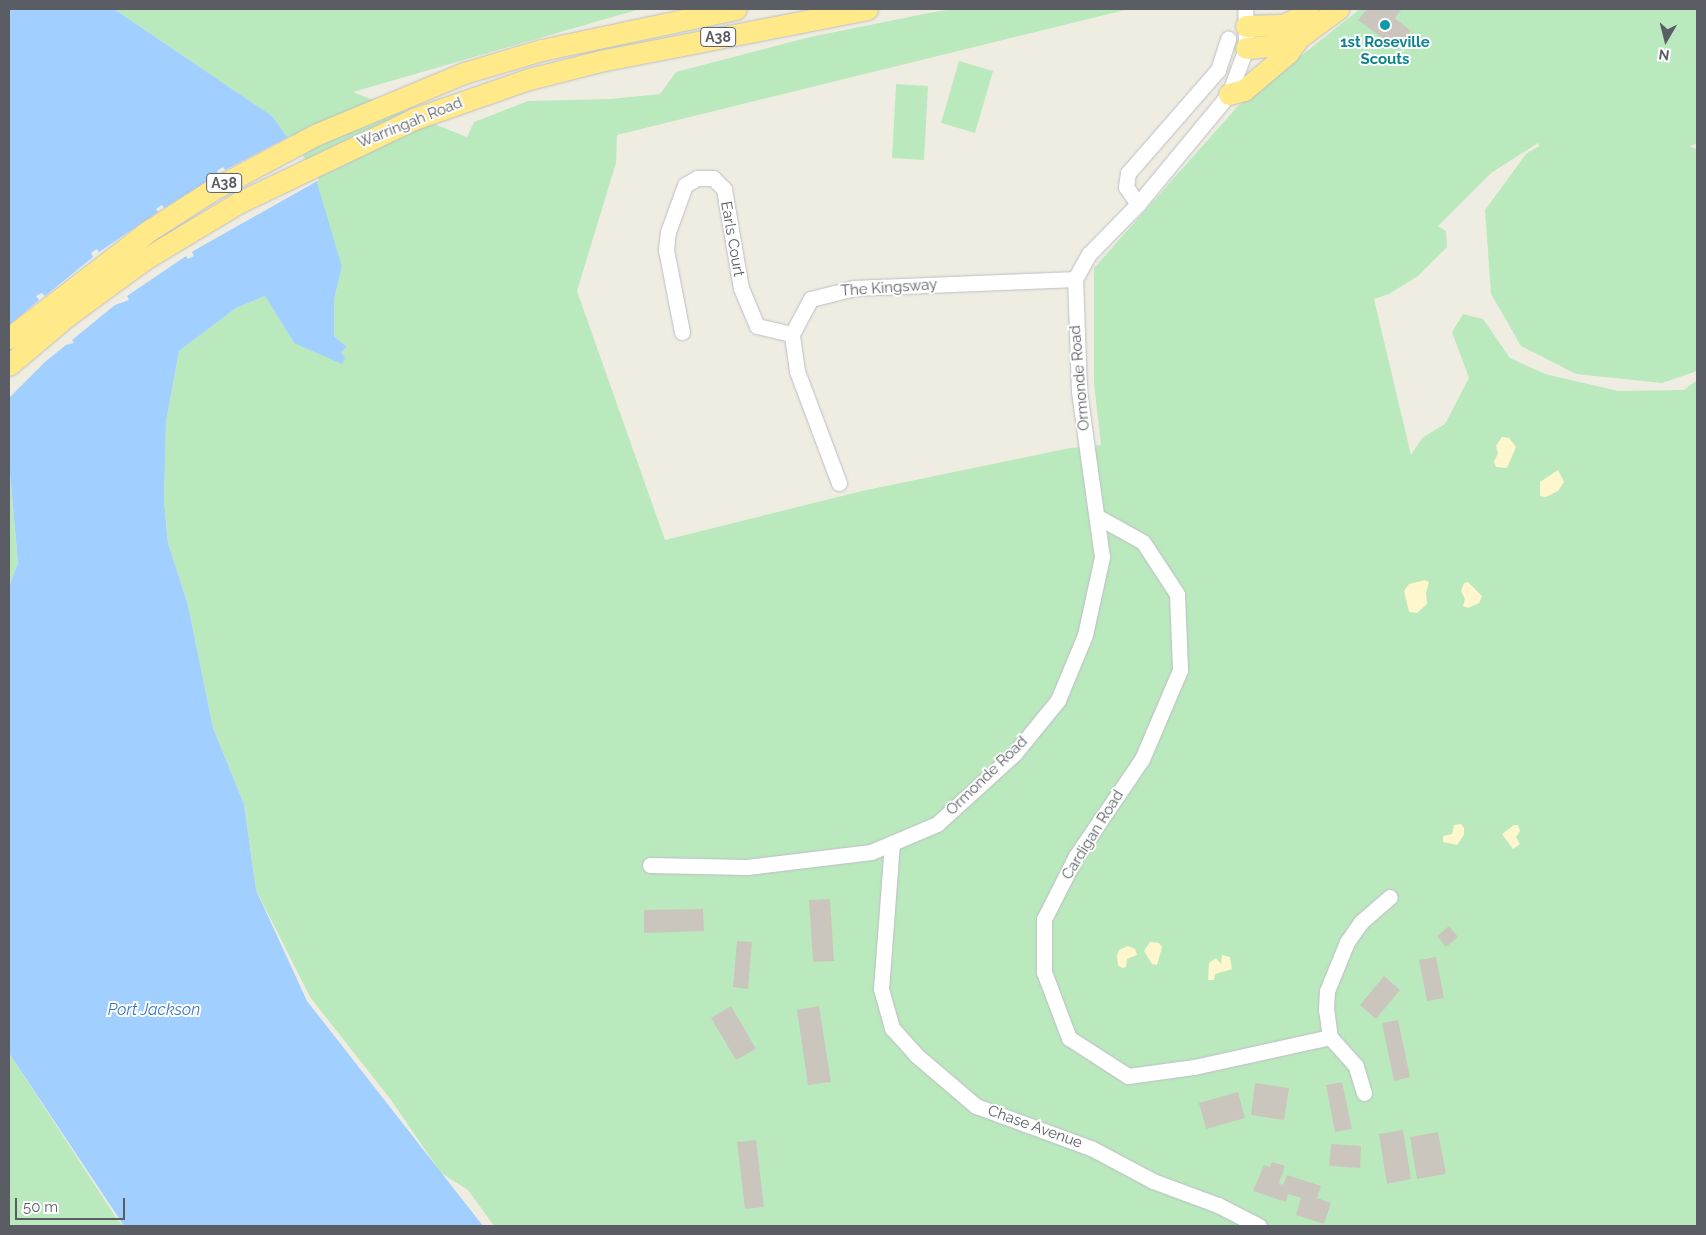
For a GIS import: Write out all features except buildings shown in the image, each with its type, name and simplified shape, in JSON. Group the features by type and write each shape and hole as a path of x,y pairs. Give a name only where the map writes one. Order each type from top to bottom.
{"highway":[{"name":"Warringah Road","path":"9,338 150,230 212,190 315,135 464,73 541,50 736,9"},
{"name":"Warringah Road","path":"9,366 67,316 145,259 240,202 367,139 414,119 529,79 677,44 867,9"},
{"path":"1245,17 1283,25 1293,22 1308,9"},
{"path":"1237,44 1283,45 1297,40 1338,9"},
{"path":"1229,94 1244,90 1288,53 1297,40"}],"street":[{"path":"1075,279 1089,254 1138,204 1229,94 1237,44 1245,17"},
{"path":"1138,204 1126,187 1128,173 1218,70 1237,44"},
{"name":"Earls Court","path":"682,332 666,250 668,232 685,185 697,178 713,178 724,189 741,288 757,326 792,334"},
{"name":"The Kingsway","path":"792,334 810,299 831,292 854,288 1075,279"},
{"name":"Ormonde Road","path":"650,864 747,867 871,852 937,824 1015,753 1058,700 1085,635 1102,558 1098,517 1079,391 1075,279"},
{"path":"792,334 797,371 838,483"},
{"name":"Cardigan Road","path":"1098,517 1143,542 1177,594 1180,670 1142,759 1076,856 1044,919 1044,972 1069,1038 1128,1076 1194,1067 1330,1037"},
{"name":"Chase Avenue","path":"892,843 881,989 892,1028 916,1055 976,1106 1091,1148 1153,1181 1218,1205 1259,1226"},
{"path":"1364,1093 1356,1066 1330,1037 1326,1002 1330,978 1361,922 1390,897"}],"green space":[{"path":"114,9 640,9 353,92 467,137 474,122 528,101 611,99 660,94 676,72 810,37 934,12 954,9 1129,9 617,135 616,163 577,291 665,540 862,491 1070,448 1101,445 1094,384 1094,268 1238,106 1360,9 1697,9 1697,144 1689,146 1697,149 1697,371 1662,383 1576,374 1521,346 1491,294 1485,210 1526,154 1539,146 1538,143 1491,173 1438,226 1446,231 1447,247 1418,276 1389,294 1374,299 1411,455 1422,438 1445,424 1469,378 1452,332 1463,314 1483,319 1510,358 1545,374 1618,391 1684,390 1697,380 1697,1226 494,1226 468,1190 441,1173 391,1100 310,997 256,890 244,804 213,728 188,605 168,543 164,501 166,422 179,351 236,308 265,296 294,343 341,352 347,347 334,336 334,300 342,267 272,116"},
{"path":"959,61 993,71 975,133 941,123"},
{"path":"896,84 928,86 924,160 892,158"},
{"path":"9,462 18,563 9,587"},
{"path":"9,1053 117,1219 124,1226 9,1226"}],"sand":[{"path":"1502,437 1509,438 1516,447 1507,468 1496,467 1494,462 1498,453 1496,446"},
{"path":"1558,470 1564,482 1558,491 1546,497 1540,496 1540,482"},
{"path":"1425,580 1429,582 1426,593 1427,604 1417,613 1409,612 1404,591 1409,584"},
{"path":"1468,582 1482,596 1479,603 1468,608 1463,606 1465,599 1461,591 1464,583"},
{"path":"1461,824 1464,828 1464,835 1457,845 1443,842 1443,836 1452,834 1454,825"},
{"path":"1514,825 1518,825 1520,831 1516,837 1520,844 1513,849 1502,834"},
{"path":"1150,942 1159,943 1162,947 1157,965 1152,964 1144,951"},
{"path":"1128,946 1135,949 1137,955 1127,959 1126,967 1122,968 1118,965 1117,955 1119,950"},
{"path":"1222,955 1230,957 1232,969 1215,974 1214,980 1208,980 1209,963 1216,958 1221,964"}],"water":[{"name":"Port Jackson","path":"9,9 114,9 272,116 315,176 342,267 334,300 334,336 347,347 341,352 345,358 342,364 294,343 265,296 236,308 179,351 166,422 164,501 168,543 188,605 213,728 244,804 256,890 307,1001 483,1226 124,1226 9,1053 9,587 18,563 9,462"}],"pier":[{"path":"290,136 319,180 195,250 192,252 194,256 188,259 186,256 127,296 129,300 115,305 72,340 74,343 66,345 46,361 10,397 9,325 39,300 36,296 42,293 45,296 93,257 91,253 97,249 99,252 158,212 156,209 162,205 164,208 219,174 217,171 223,167 225,170"}],"place":[{"name":"1st Roseville Scouts","path":"1385,25"}]}
